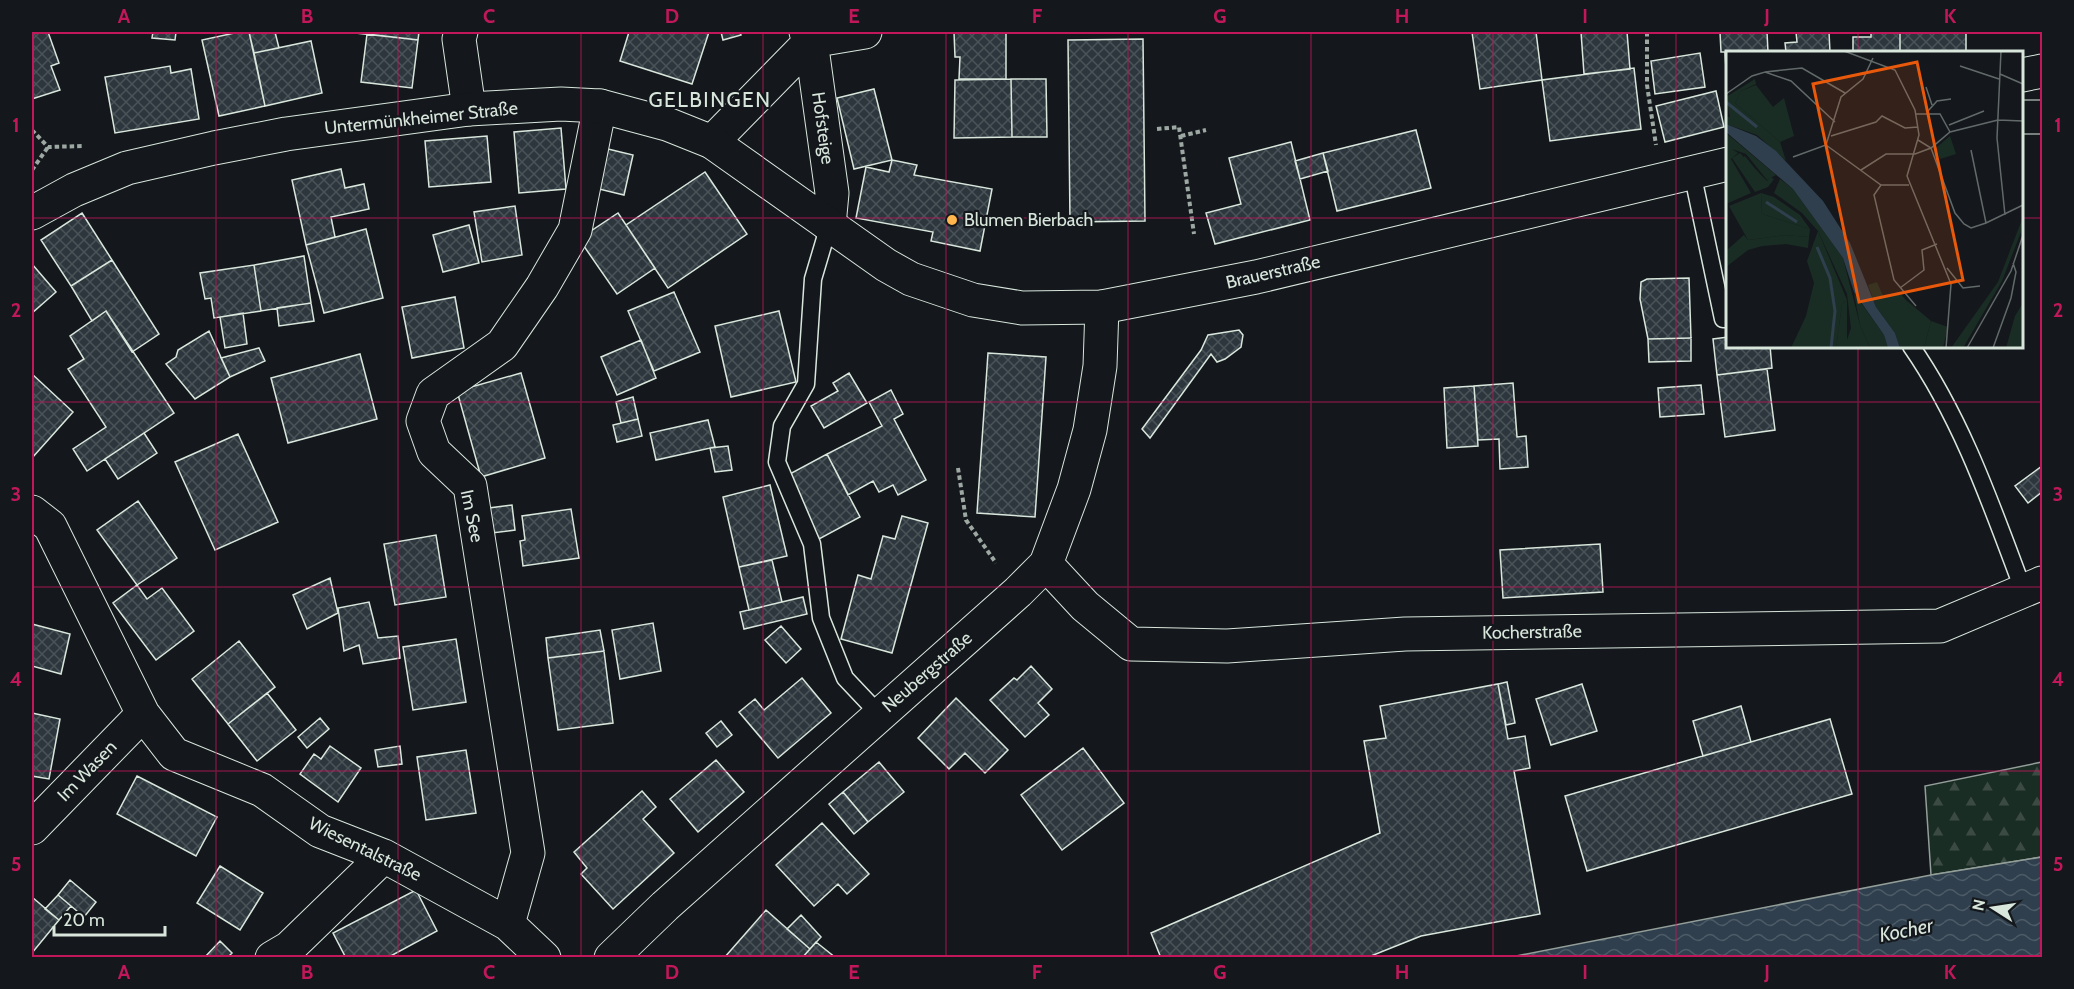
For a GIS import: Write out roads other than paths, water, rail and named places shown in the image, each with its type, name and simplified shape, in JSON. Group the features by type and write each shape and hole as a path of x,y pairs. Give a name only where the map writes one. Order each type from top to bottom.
{"street":[{"path":"461,32 459,39 470,109"},
{"path":"712,142 809,36 864,32"},
{"name":"Hofsteige","path":"809,36 832,193 829,225"},
{"path":"2023,75 2043,71"},
{"name":"Untermünkheimer Straße","path":"32,213 74,190 127,168 214,148 286,134 470,109 561,104 600,106 667,124 712,142 829,225"},
{"name":"Im See","path":"508,924 528,853 470,486 434,452 423,421 433,394 501,345 542,287 575,230 600,106"},
{"path":"2023,117 2043,117"},
{"name":"Brauerstraße","path":"829,225 886,265 911,279 973,300 1022,309 1102,307 1267,274 1726,164"},
{"name":"Neubergstraße","path":"611,957 674,897 1018,592 1046,564 1074,489 1090,430 1100,366 1102,307"},
{"name":"Wiesentalstraße","path":"41,519 143,714 174,754 262,790 320,831 384,856 508,924 544,957"},
{"name":"Kocherstraße","path":"1046,564 1085,606 1131,644 1227,646 1417,633 1940,626 2033,587"},
{"name":"Im Wasen","path":"32,828 143,714"},
{"path":"272,957 288,948 384,856"}],"lane":[{"path":"1677,175 1723,319 1726,319"},
{"path":"829,225 813,279 806,384 782,426 777,462 812,544 821,618 845,678 879,714"},
{"path":"1912,348 1933,378 1977,465 2033,587"}],"water":[{"name":"Kocher","path":"2042,857 2042,957 1511,957 1931,875"}],"place":[{"name":"Blumen Bierbach","path":"952,220"}],"district":[{"name":"GELBINGEN","path":"710,99"}]}
